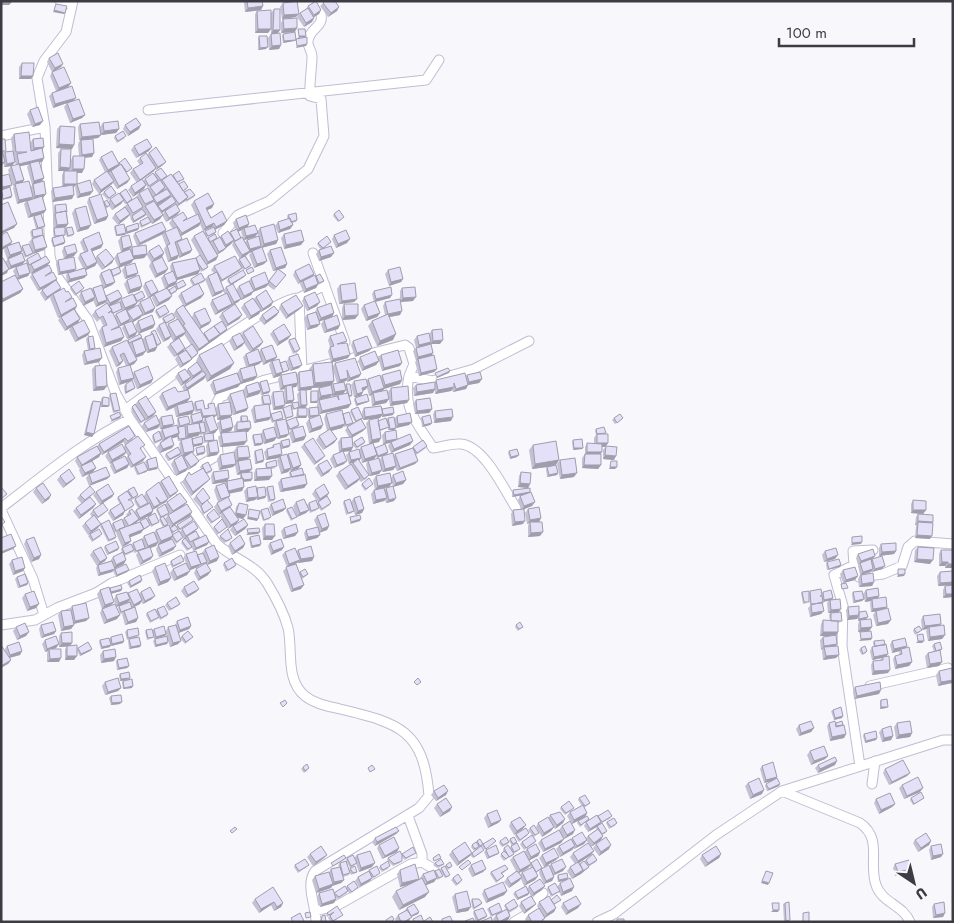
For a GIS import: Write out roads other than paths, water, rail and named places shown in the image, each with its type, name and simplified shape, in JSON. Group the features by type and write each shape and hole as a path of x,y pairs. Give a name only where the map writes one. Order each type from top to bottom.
{"street":[{"path":"60,1 72,3 66,32 44,61 37,78 44,127 50,256 54,272 88,320 116,394 130,419 217,544 228,554 251,565 267,584 287,626 293,676 300,691 316,703 397,725 417,743 427,770 429,796 419,808 315,871 310,878 310,883 316,911 316,922"},
{"path":"224,233 238,215 269,201 308,169 322,142 324,128 321,99 312,97 310,93 312,55 308,41 321,23 322,14 318,6 324,1"},
{"path":"148,110 272,95 310,93 426,80 439,60"},
{"path":"1,136 44,127"},
{"path":"314,253 350,358"},
{"path":"125,410 215,344 270,309 289,299 299,298 325,285"},
{"path":"299,298 302,371"},
{"path":"409,376 432,381 474,369 529,341"},
{"path":"174,480 218,455 215,406 220,397 265,380 407,345 414,364 409,376 406,395 411,417 433,448 461,444 475,449 486,461 516,508"},
{"path":"44,615 33,579 1,509 79,449 130,419"},
{"path":"873,550 853,551 854,565 859,577 882,574 902,566 908,547 915,541 953,544"},
{"path":"1,625 35,620 57,608 96,593 112,583 180,554"},
{"path":"854,565 834,576 843,606 842,646 860,766"},
{"path":"848,691 948,668"},
{"path":"597,922 614,914 716,835 782,791 943,740 953,740"},
{"path":"872,784 875,761"},
{"path":"782,791 860,823 868,829 874,844 874,874 879,891 884,898 905,912 910,922"},
{"path":"408,816 422,854 422,862"},
{"path":"316,911 331,908 414,862 422,862 434,869"},
{"path":"514,922 533,911 536,901 543,893"}]}
